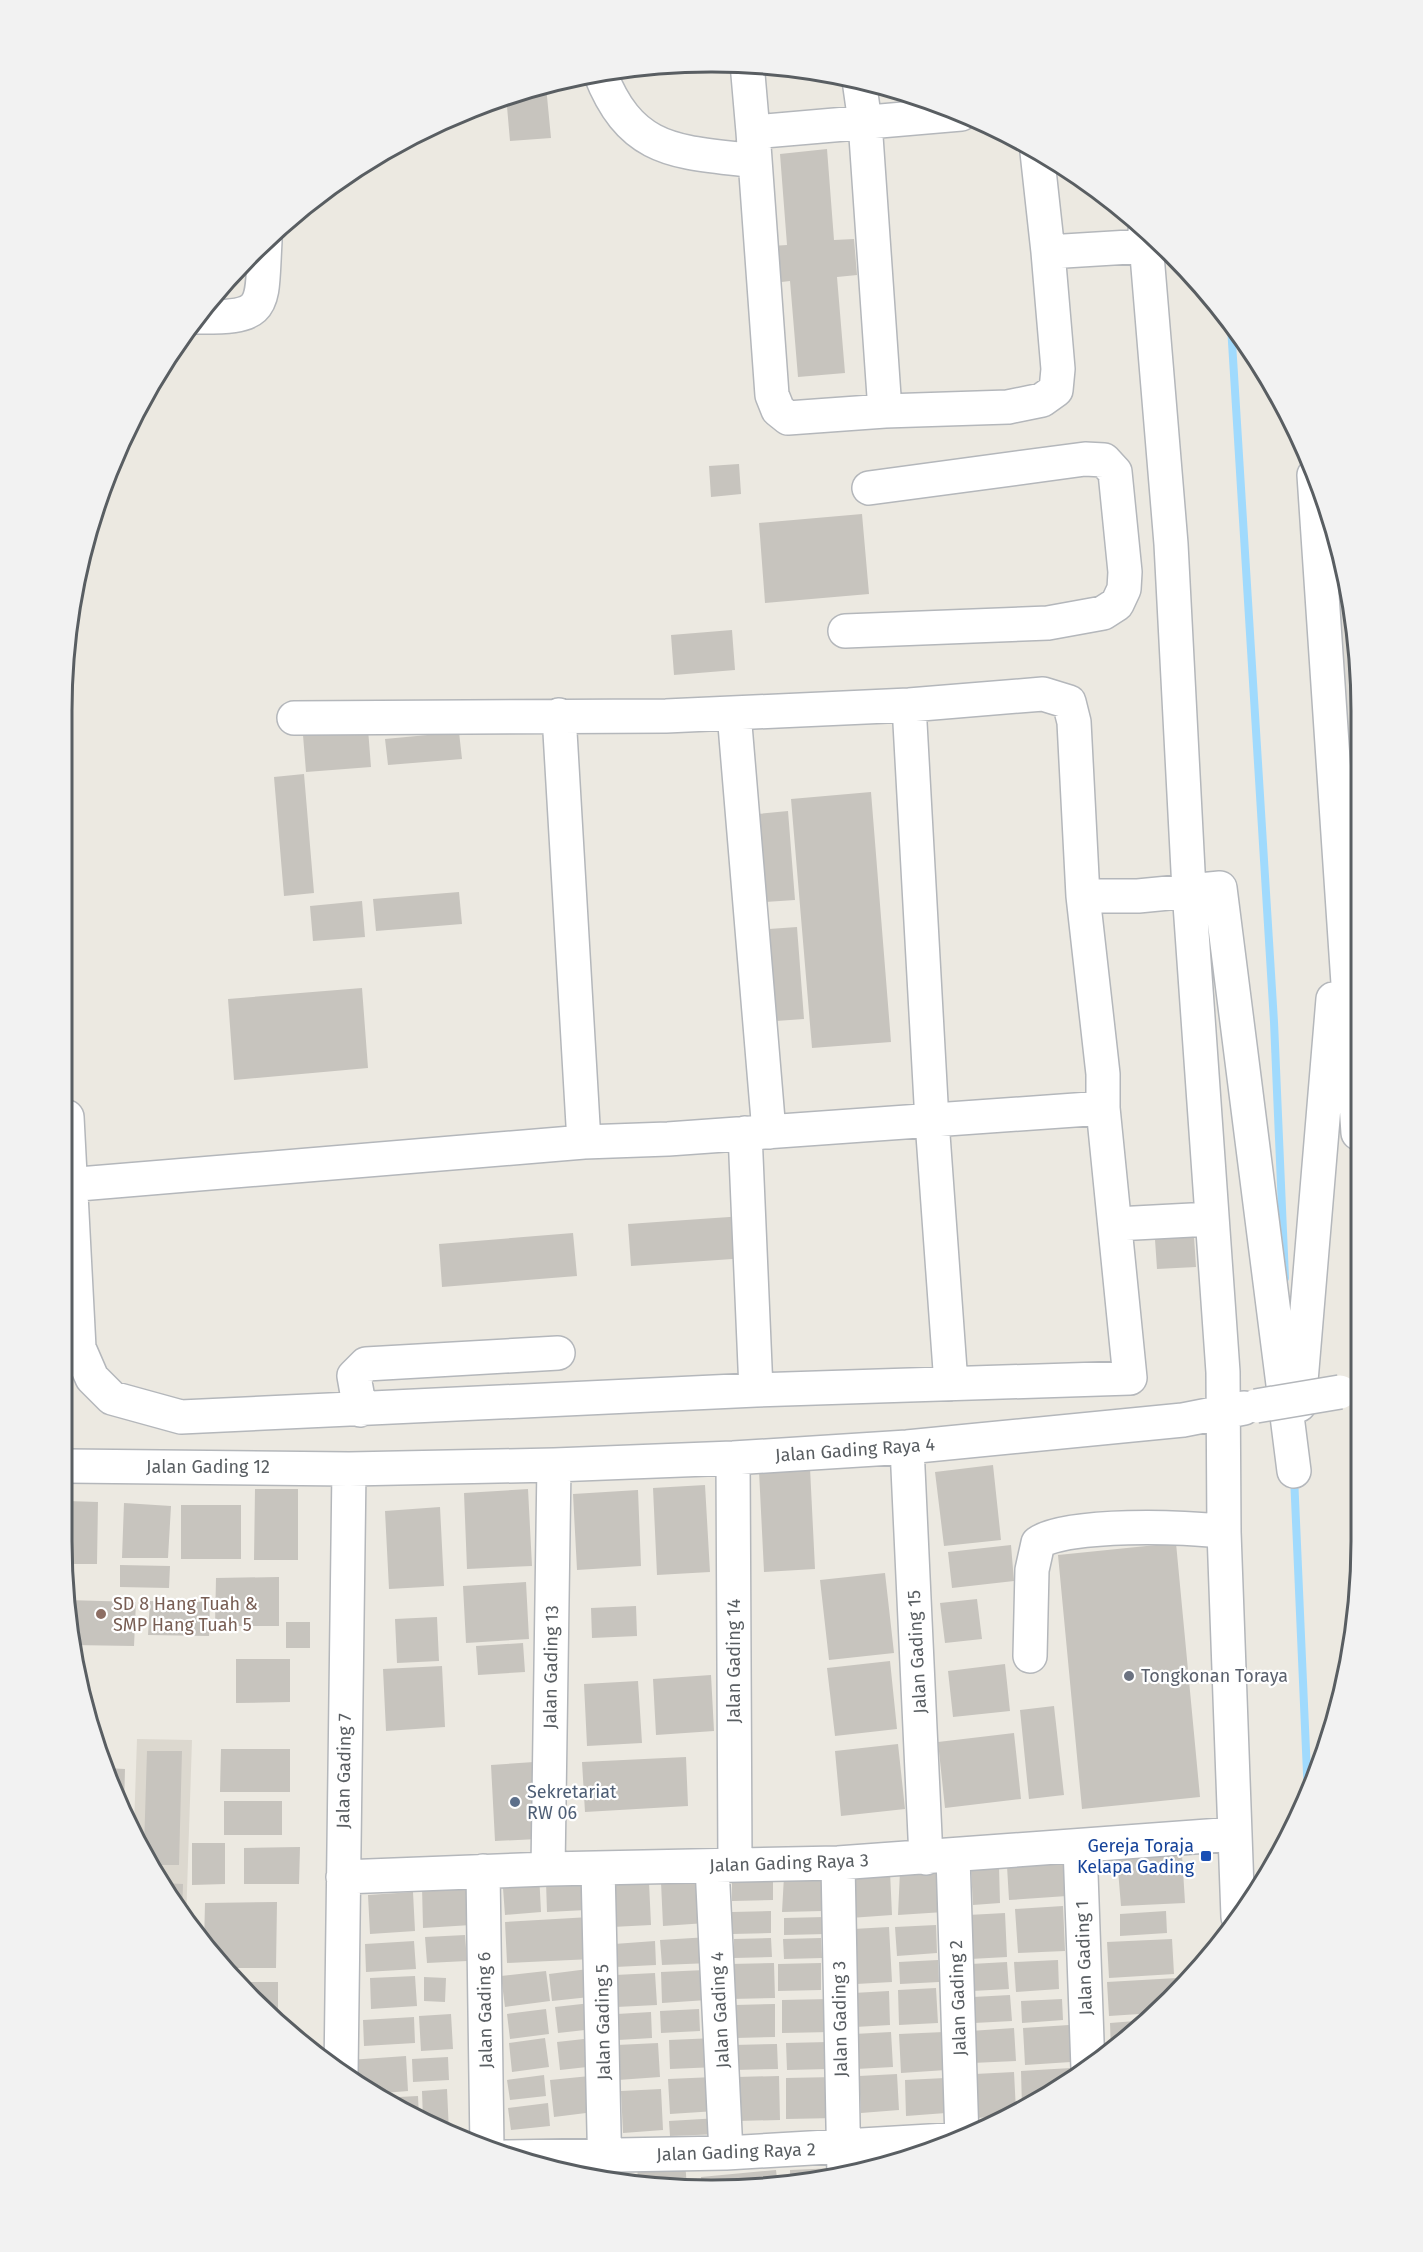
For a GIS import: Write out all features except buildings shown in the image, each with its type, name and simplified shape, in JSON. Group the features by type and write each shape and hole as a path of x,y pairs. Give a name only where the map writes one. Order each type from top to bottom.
{"street":[{"path":"748,73 772,395 778,410 788,418 885,411 1008,407 1042,400 1056,390 1058,369 1038,162"},
{"path":"604,81 618,108 645,138 671,150 754,146 865,122 942,116"},
{"path":"860,90 865,122 885,411"},
{"path":"1048,252 1142,239"},
{"path":"1146,243 1171,544 1205,889 1294,1471 1351,883 1317,505"},
{"path":"208,317 248,314 262,297 265,253"},
{"path":"845,631 1048,622 1103,613 1117,604 1124,589 1123,542 1115,472 1104,460 1085,459 869,488"},
{"path":"1123,542 1171,544"},
{"path":"72,1244 79,1348 92,1378 112,1398 181,1417 756,1390 1130,1378 1103,1108 1103,1074 1083,896 1074,722 1069,702 1043,694 909,705 666,716 294,718"},
{"path":"909,705 932,1121 951,1384"},
{"path":"734,713 757,1133 756,1390"},
{"path":"559,715 584,1142"},
{"path":"1083,896 1138,896 1205,889"},
{"path":"1205,889 1211,1219 1223,1372 1224,1532 1238,1904"},
{"path":"72,1184 584,1142 757,1133 1103,1108"},
{"path":"1116,1224 1211,1219"},
{"path":"360,1410 354,1376 366,1364 558,1353"},
{"name":"Jalan Gading Raya 4","path":"349,1469 554,1465 733,1458 907,1447 1183,1420 1222,1411 1348,1391"},
{"name":"Jalan Gading 15","path":"907,1447 939,1857"},
{"name":"Jalan Gading 14","path":"724,1865 733,1458"},
{"name":"Jalan Gading 13","path":"548,1869 554,1465"},
{"name":"Jalan Gading 12","path":"72,1466 349,1469"},
{"name":"Jalan Gading 7","path":"341,2061 349,1469"},
{"path":"1030,1656 1032,1570 1038,1543 1045,1538 1069,1532 1093,1531 1199,1528 1224,1532"},
{"name":"Jalan Gading Raya 3","path":"343,1877 483,1870 838,1863 1235,1834"},
{"name":"Jalan Gading 1","path":"1080,1846 1088,2057"},
{"name":"Jalan Gading 2","path":"939,1857 962,2128"},
{"name":"Jalan Gading 3","path":"838,1863 843,2162"},
{"name":"Jalan Gading 4","path":"724,1865 726,2153"},
{"name":"Jalan Gading 5","path":"598,1868 605,2166"},
{"name":"Jalan Gading 6","path":"483,1870 487,2139"},
{"name":"Jalan Gading Raya 2","path":"563,2162 605,2166 726,2153 843,2162 900,2151"}],"shaded area":[{"path":"1339,589 1350,670 1351,848"},
{"path":"137,1739 192,1740 187,1905 158,1860 134,1815"}],"waterway":[{"path":"1232,340 1274,1022 1285,1278"},
{"path":"1294,1476 1307,1772"}],"place":[{"name":"SD 8 Hang Tuah & SMP Hang Tuah 5","path":"101,1614"},
{"name":"Tongkonan Toraya","path":"1129,1676"},
{"name":"Sekretariat RW 06","path":"515,1802"},
{"name":"Gereja Toraja Kelapa Gading","path":"1206,1856"}]}
